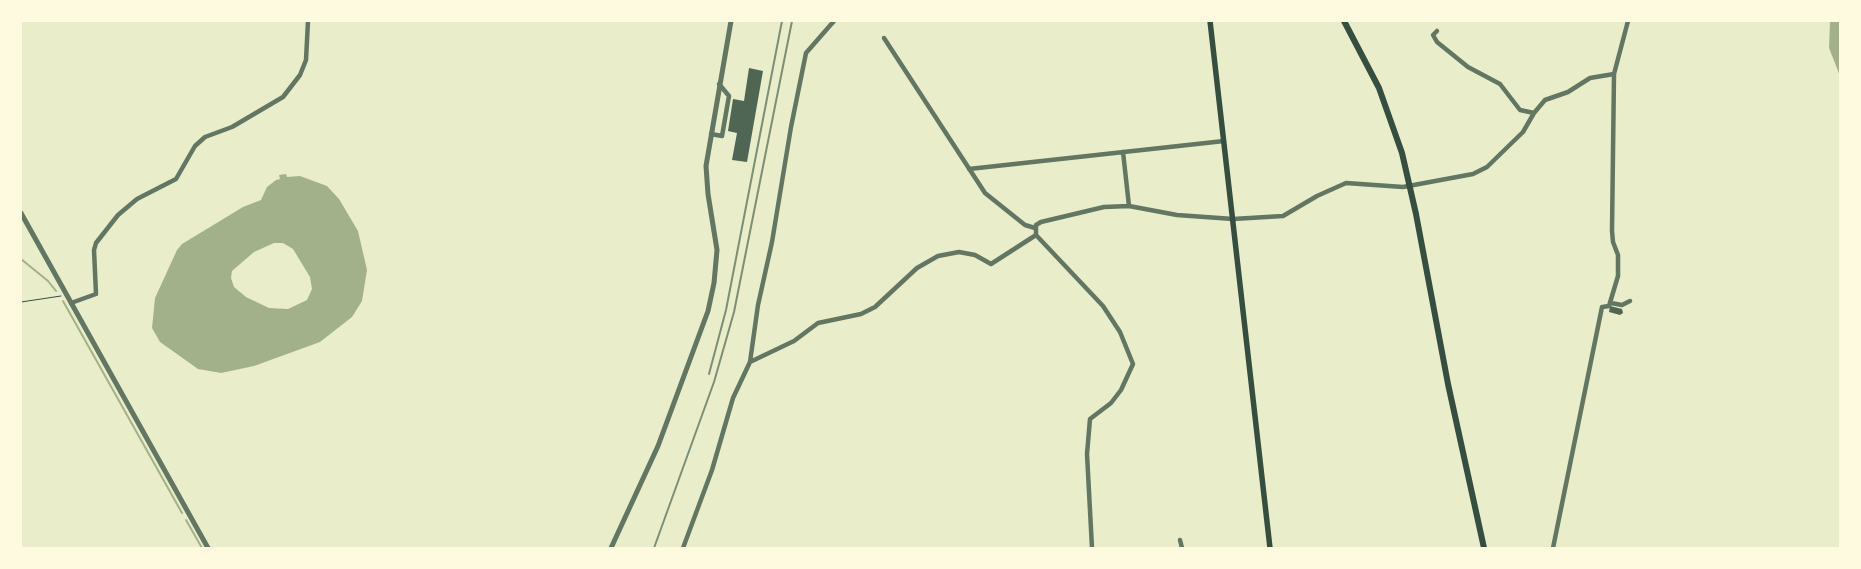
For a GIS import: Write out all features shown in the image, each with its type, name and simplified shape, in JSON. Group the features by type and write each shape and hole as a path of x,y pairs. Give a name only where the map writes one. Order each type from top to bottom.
{"main road":[{"path":"1210,21 1270,548"},
{"path":"1344,21 1378,88 1402,154 1416,214 1448,384 1484,548"}],"street":[{"path":"71,303 96,294 94,250 96,243 118,215 137,199 176,179 195,146 205,137 232,127 284,97 300,75 306,60 308,21"},
{"path":"611,548 658,446 708,311 714,284 717,250 706,179 711,134 731,21"},
{"path":"683,548 712,470 733,398 750,362 758,305 772,242 791,127 806,53 834,21"},
{"path":"1552,548 1602,306 1609,306 1618,276 1618,255 1613,242 1612,231 1614,74 1628,21"},
{"path":"1437,31 1433,35 1437,42 1468,67 1500,84 1520,110 1534,113"},
{"path":"884,38 985,193 1026,225 1035,228"},
{"path":"1035,228 1041,222 1095,209 1129,206 1178,215 1233,220 1283,216 1317,196 1346,183 1403,187 1473,174 1482,170 1523,132 1534,113 1545,100 1568,92 1590,78 1614,74"},
{"path":"711,134 722,136 729,96 719,84"},
{"path":"969,169 1224,142"},
{"path":"1123,152 1129,206"},
{"path":"21,213 208,548"},
{"path":"1035,228 1036,235 1103,306 1120,332 1133,364 1121,390 1110,403 1090,419 1087,454 1092,548"},
{"path":"750,362 794,341 818,323 861,314 875,307 917,268 938,256 959,252 974,255 991,264 1036,235"},
{"path":"1610,302 1622,305 1630,301"},
{"path":"1180,540 1182,548"}],"path":[{"path":"21,302 66,294"}],"shaded area":[{"path":"1830,21 1840,21 1840,76 1829,48"},
{"path":"286,174 287,177 300,176 327,186 339,199 358,231 367,270 362,301 352,317 320,342 254,366 221,373 198,369 160,342 152,328 155,298 177,250 182,244 243,207 261,200 267,187 280,179 279,175","holes":["274,243 283,243 293,249 310,277 312,289 307,300 288,309 269,308 246,297 234,287 231,278 232,271 254,252"]}],"building":[{"path":"749,68 763,71 747,162 732,160 737,133 728,131 733,99 744,101"},
{"path":"1610,306 1622,309 1623,313 1620,315 1609,312"}],"waterway":[{"path":"21,259 48,281 56,291"},
{"path":"63,301 182,513"},
{"path":"186,520 202,548"}],"railway":[{"path":"709,374 726,310 782,21"},
{"path":"654,548 714,382 734,312 792,21"}]}
